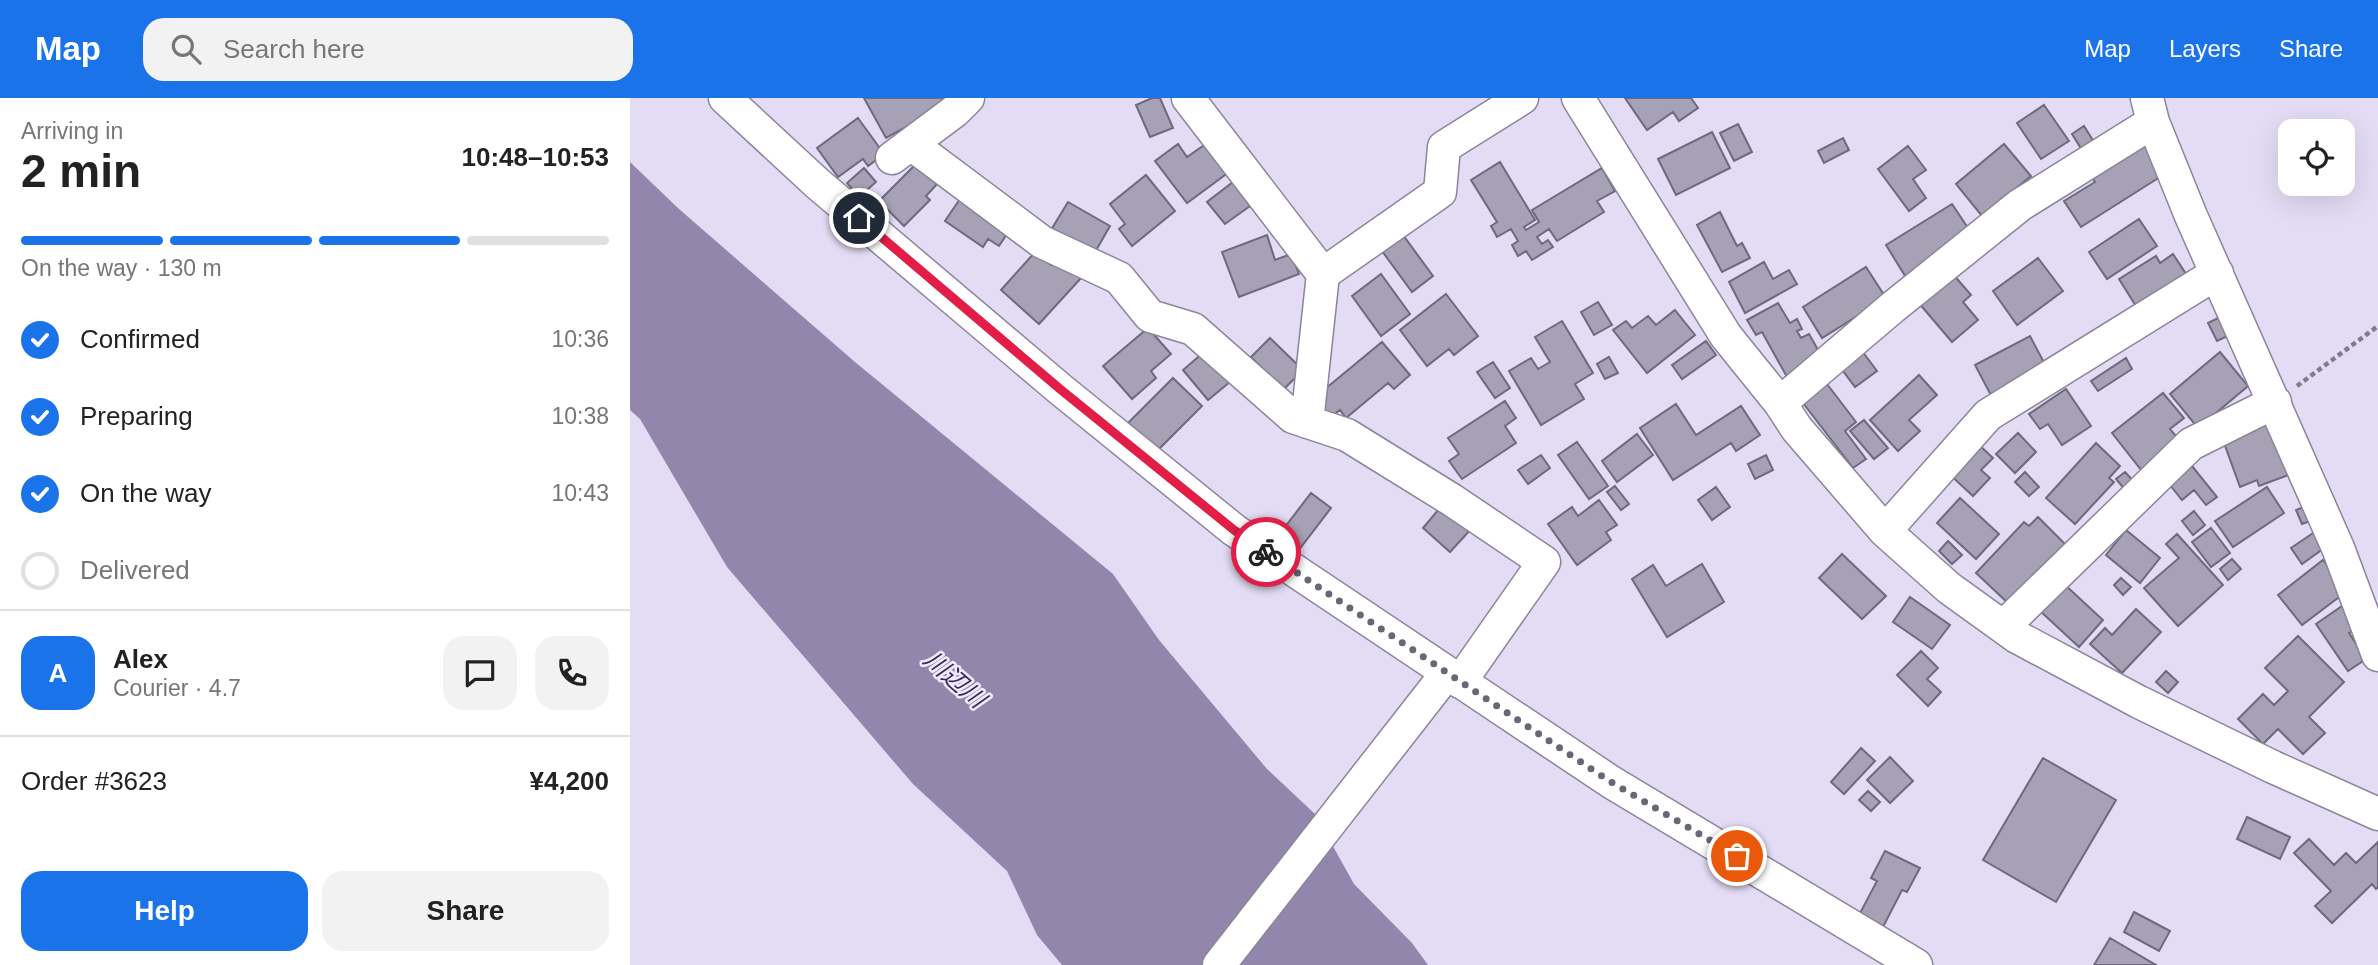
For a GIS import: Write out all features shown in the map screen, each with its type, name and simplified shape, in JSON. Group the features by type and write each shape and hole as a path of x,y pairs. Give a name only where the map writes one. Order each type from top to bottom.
{"street":[{"path":"725,98 839,202 1060,389 1234,530 1611,782 1916,965"},
{"path":"968,98 955,111 901,151 1042,242 1119,278 1150,316 1193,329 1293,417 1347,435 1452,500 1544,562 1453,678 1421,705 1219,965"},
{"path":"1188,98 1323,274 1307,422"},
{"path":"1323,274 1440,192 1444,147 1521,98"},
{"path":"1578,98 1726,336 1780,403 1797,429 1885,531 1949,588 2017,637 2139,702 2378,814"},
{"path":"1780,403 1893,307 2020,205 2150,110 2217,273 2338,548 2378,654"},
{"path":"1885,531 1988,415 2217,273"},
{"path":"2003,627 2191,444 2275,402"}],"path":[{"path":"2275,402 2378,327"}],"water":[{"name":"川辺川","path":"630,162 679,209 855,362 1113,574 1159,640 1267,769 1315,814 1354,884 1412,943 1428,965 1062,965 1037,935 1007,871 913,784 727,567 640,419 630,410"}],"building":[{"path":"864,98 947,98 950,103 886,138"},
{"path":"1152,98 1160,98 1173,128 1150,137 1136,105"},
{"path":"1625,98 1691,98 1698,108 1679,121 1673,112 1647,130"},
{"path":"2044,105 2069,141 2041,159 2017,123"},
{"path":"858,118 884,154 868,166 863,159 838,177 817,148"},
{"path":"1738,124 1752,152 1734,161 1720,133"},
{"path":"2084,126 2094,142 2082,150 2072,134"},
{"path":"1712,132 1730,168 1676,195 1658,159"},
{"path":"1843,138 1849,150 1824,163 1818,151"},
{"path":"2148,139 2161,160 2153,165 2160,177 2081,227 2064,201 2095,182 2088,171"},
{"path":"1207,143 1229,172 1187,203 1155,161 1178,144 1187,157"},
{"path":"2004,144 2031,176 1982,216 1956,184"},
{"path":"1908,146 1926,170 1913,179 1926,198 1909,211 1878,169"},
{"path":"918,162 938,183 926,196 930,200 904,226 879,201"},
{"path":"1500,162 1535,220 1524,227 1526,230 1539,222 1532,210 1602,168 1615,191 1597,201 1604,212 1557,241 1549,229 1537,237 1542,244 1548,240 1553,247 1532,260 1526,251 1518,256 1512,245 1518,241 1511,229 1497,237 1491,226 1497,222 1471,180"},
{"path":"864,168 876,182 859,197 847,183"},
{"path":"1146,175 1175,211 1132,246 1119,229 1125,224 1110,204"},
{"path":"1233,182 1250,206 1225,224 1207,202"},
{"path":"964,193 1013,225 999,246 988,239 983,247 945,221"},
{"path":"1068,202 1110,226 1094,254 1051,230"},
{"path":"1952,204 1974,237 1907,279 1886,245"},
{"path":"1720,212 1737,246 1742,243 1750,258 1722,272 1697,225"},
{"path":"2139,219 2157,246 2107,279 2089,252"},
{"path":"1267,235 1275,260 1291,254 1299,274 1239,297 1222,252"},
{"path":"1403,235 1433,276 1412,292 1382,251"},
{"path":"1036,251 1051,265 1060,256 1082,277 1039,324 1001,290"},
{"path":"2173,254 2190,280 2139,311 2119,279 2156,256 2160,263"},
{"path":"2038,258 2063,291 2017,325 1993,291"},
{"path":"1764,262 1773,279 1789,270 1797,284 1745,313 1729,282"},
{"path":"1866,267 1886,298 1822,338 1803,307"},
{"path":"1952,273 1971,295 1963,302 1978,320 1952,342 1918,302"},
{"path":"1381,274 1410,314 1381,336 1352,296"},
{"path":"1446,294 1478,336 1454,355 1449,349 1427,366 1400,330"},
{"path":"1598,302 1612,325 1594,335 1581,312"},
{"path":"1778,303 1790,323 1797,319 1802,329 1797,331 1801,338 1809,334 1822,357 1787,377 1762,332 1756,335 1747,320"},
{"path":"1675,310 1695,335 1647,373 1613,330 1626,321 1632,328 1648,316 1656,325"},
{"path":"2222,316 2232,334 2217,341 2208,323"},
{"path":"1562,321 1593,373 1575,384 1584,399 1541,425 1509,371 1531,358 1538,369 1550,362 1535,337"},
{"path":"1148,328 1171,354 1151,371 1156,378 1132,399 1103,366"},
{"path":"2030,336 2049,372 1994,401 1975,365"},
{"path":"1270,338 1303,370 1283,390 1251,357"},
{"path":"1706,341 1716,355 1682,379 1672,365"},
{"path":"1382,342 1410,375 1394,389 1388,383 1346,418 1340,410 1331,417 1314,398"},
{"path":"1862,351 1877,371 1855,387 1840,367"},
{"path":"1204,352 1230,382 1208,400 1183,370"},
{"path":"2220,352 2248,386 2198,428 2170,394"},
{"path":"1609,357 1618,373 1605,379 1597,364"},
{"path":"2126,358 2132,369 2098,391 2091,381"},
{"path":"1493,362 1510,388 1495,398 1477,372"},
{"path":"1919,375 1937,395 1909,420 1920,431 1898,451 1870,420"},
{"path":"1173,378 1202,406 1157,451 1128,423"},
{"path":"1827,384 1856,422 1845,431 1866,459 1853,468 1803,403"},
{"path":"2066,389 2091,426 2062,445 2048,424 2040,429 2029,414"},
{"path":"2163,393 2184,418 2170,429 2180,441 2142,471 2112,433"},
{"path":"1505,401 1516,418 1505,426 1516,443 1462,479 1449,461 1459,454 1448,438"},
{"path":"1676,404 1696,435 1741,406 1760,435 1736,451 1731,443 1673,480 1640,428"},
{"path":"1864,420 1888,448 1874,459 1850,431"},
{"path":"2271,422 2291,474 2259,486 2257,480 2240,487 2223,440"},
{"path":"2018,433 2036,452 2015,473 1996,454"},
{"path":"1637,434 1653,455 1617,482 1602,461"},
{"path":"1577,442 1608,486 1589,499 1558,455"},
{"path":"1976,442 1993,458 1981,470 1990,478 1973,496 1947,472"},
{"path":"2096,443 2120,466 2109,478 2114,482 2075,524 2046,498"},
{"path":"1541,455 1550,468 1528,484 1518,470"},
{"path":"1766,455 1773,470 1755,479 1748,464"},
{"path":"2192,466 2217,497 2206,505 2194,490 2182,500 2170,485"},
{"path":"2025,472 2039,487 2029,496 2015,482"},
{"path":"2125,472 2135,483 2126,491 2116,479"},
{"path":"1615,486 1629,504 1621,510 1607,492"},
{"path":"1716,487 1730,507 1712,520 1698,500"},
{"path":"2267,487 2284,513 2233,547 2215,521"},
{"path":"1311,493 1331,508 1298,551 1278,536"},
{"path":"1960,498 1999,534 1976,559 1937,523"},
{"path":"1599,500 1617,525 1606,532 1611,540 1577,565 1548,524 1572,507 1578,516"},
{"path":"1444,503 1472,528 1450,552 1423,528"},
{"path":"2311,504 2316,519 2302,524 2296,510"},
{"path":"2194,511 2205,525 2193,535 2182,521"},
{"path":"2038,517 2066,545 2009,604 1976,573 2024,522 2029,526"},
{"path":"2211,528 2230,553 2211,567 2192,542"},
{"path":"2126,530 2160,558 2140,583 2106,555"},
{"path":"2316,531 2327,546 2302,564 2291,548"},
{"path":"2177,534 2223,585 2178,626 2144,588 2179,558 2166,544"},
{"path":"1948,541 1962,555 1952,564 1939,551"},
{"path":"1842,554 1886,596 1862,619 1819,578"},
{"path":"2232,559 2241,569 2228,580 2220,569"},
{"path":"2323,560 2347,591 2302,625 2278,595"},
{"path":"1702,564 1724,602 1667,637 1632,579 1653,565 1666,586"},
{"path":"2121,578 2131,587 2123,595 2114,585"},
{"path":"2064,584 2103,620 2079,647 2039,610"},
{"path":"1910,597 1950,625 1932,649 1893,622"},
{"path":"2345,604 2360,626 2349,633 2366,659 2348,671 2316,624"},
{"path":"2136,609 2161,632 2122,673 2090,644 2105,628 2112,635"},
{"path":"2298,636 2344,682 2309,717 2325,733 2303,754 2278,729 2263,744 2238,719 2263,694 2274,705 2288,691 2265,668"},
{"path":"1921,651 1938,668 1927,679 1941,692 1928,706 1897,675"},
{"path":"2166,671 2178,682 2168,693 2156,682"},
{"path":"1861,748 1875,761 1844,794 1831,782"},
{"path":"1890,757 1913,781 1890,803 1867,780"},
{"path":"2043,758 2116,800 2056,902 1983,860"},
{"path":"1868,791 1880,802 1871,811 1859,800"},
{"path":"2247,817 2290,837 2280,859 2237,839"},
{"path":"2309,839 2334,865 2346,853 2356,863 2378,842 2378,887 2376,889 2372,884 2332,923 2315,906 2331,891 2294,853"},
{"path":"1885,851 1920,868 1907,892 1902,890 1882,929 1858,917 1877,881 1871,878"},
{"path":"2134,912 2170,931 2159,951 2124,932"},
{"path":"2110,938 2156,965 2094,965"}],"way so far":[{"path":"1266,552 1611,782 1737,856"}],"route":[{"path":"859,218 1060,389 1234,530 1266,552"}]}
